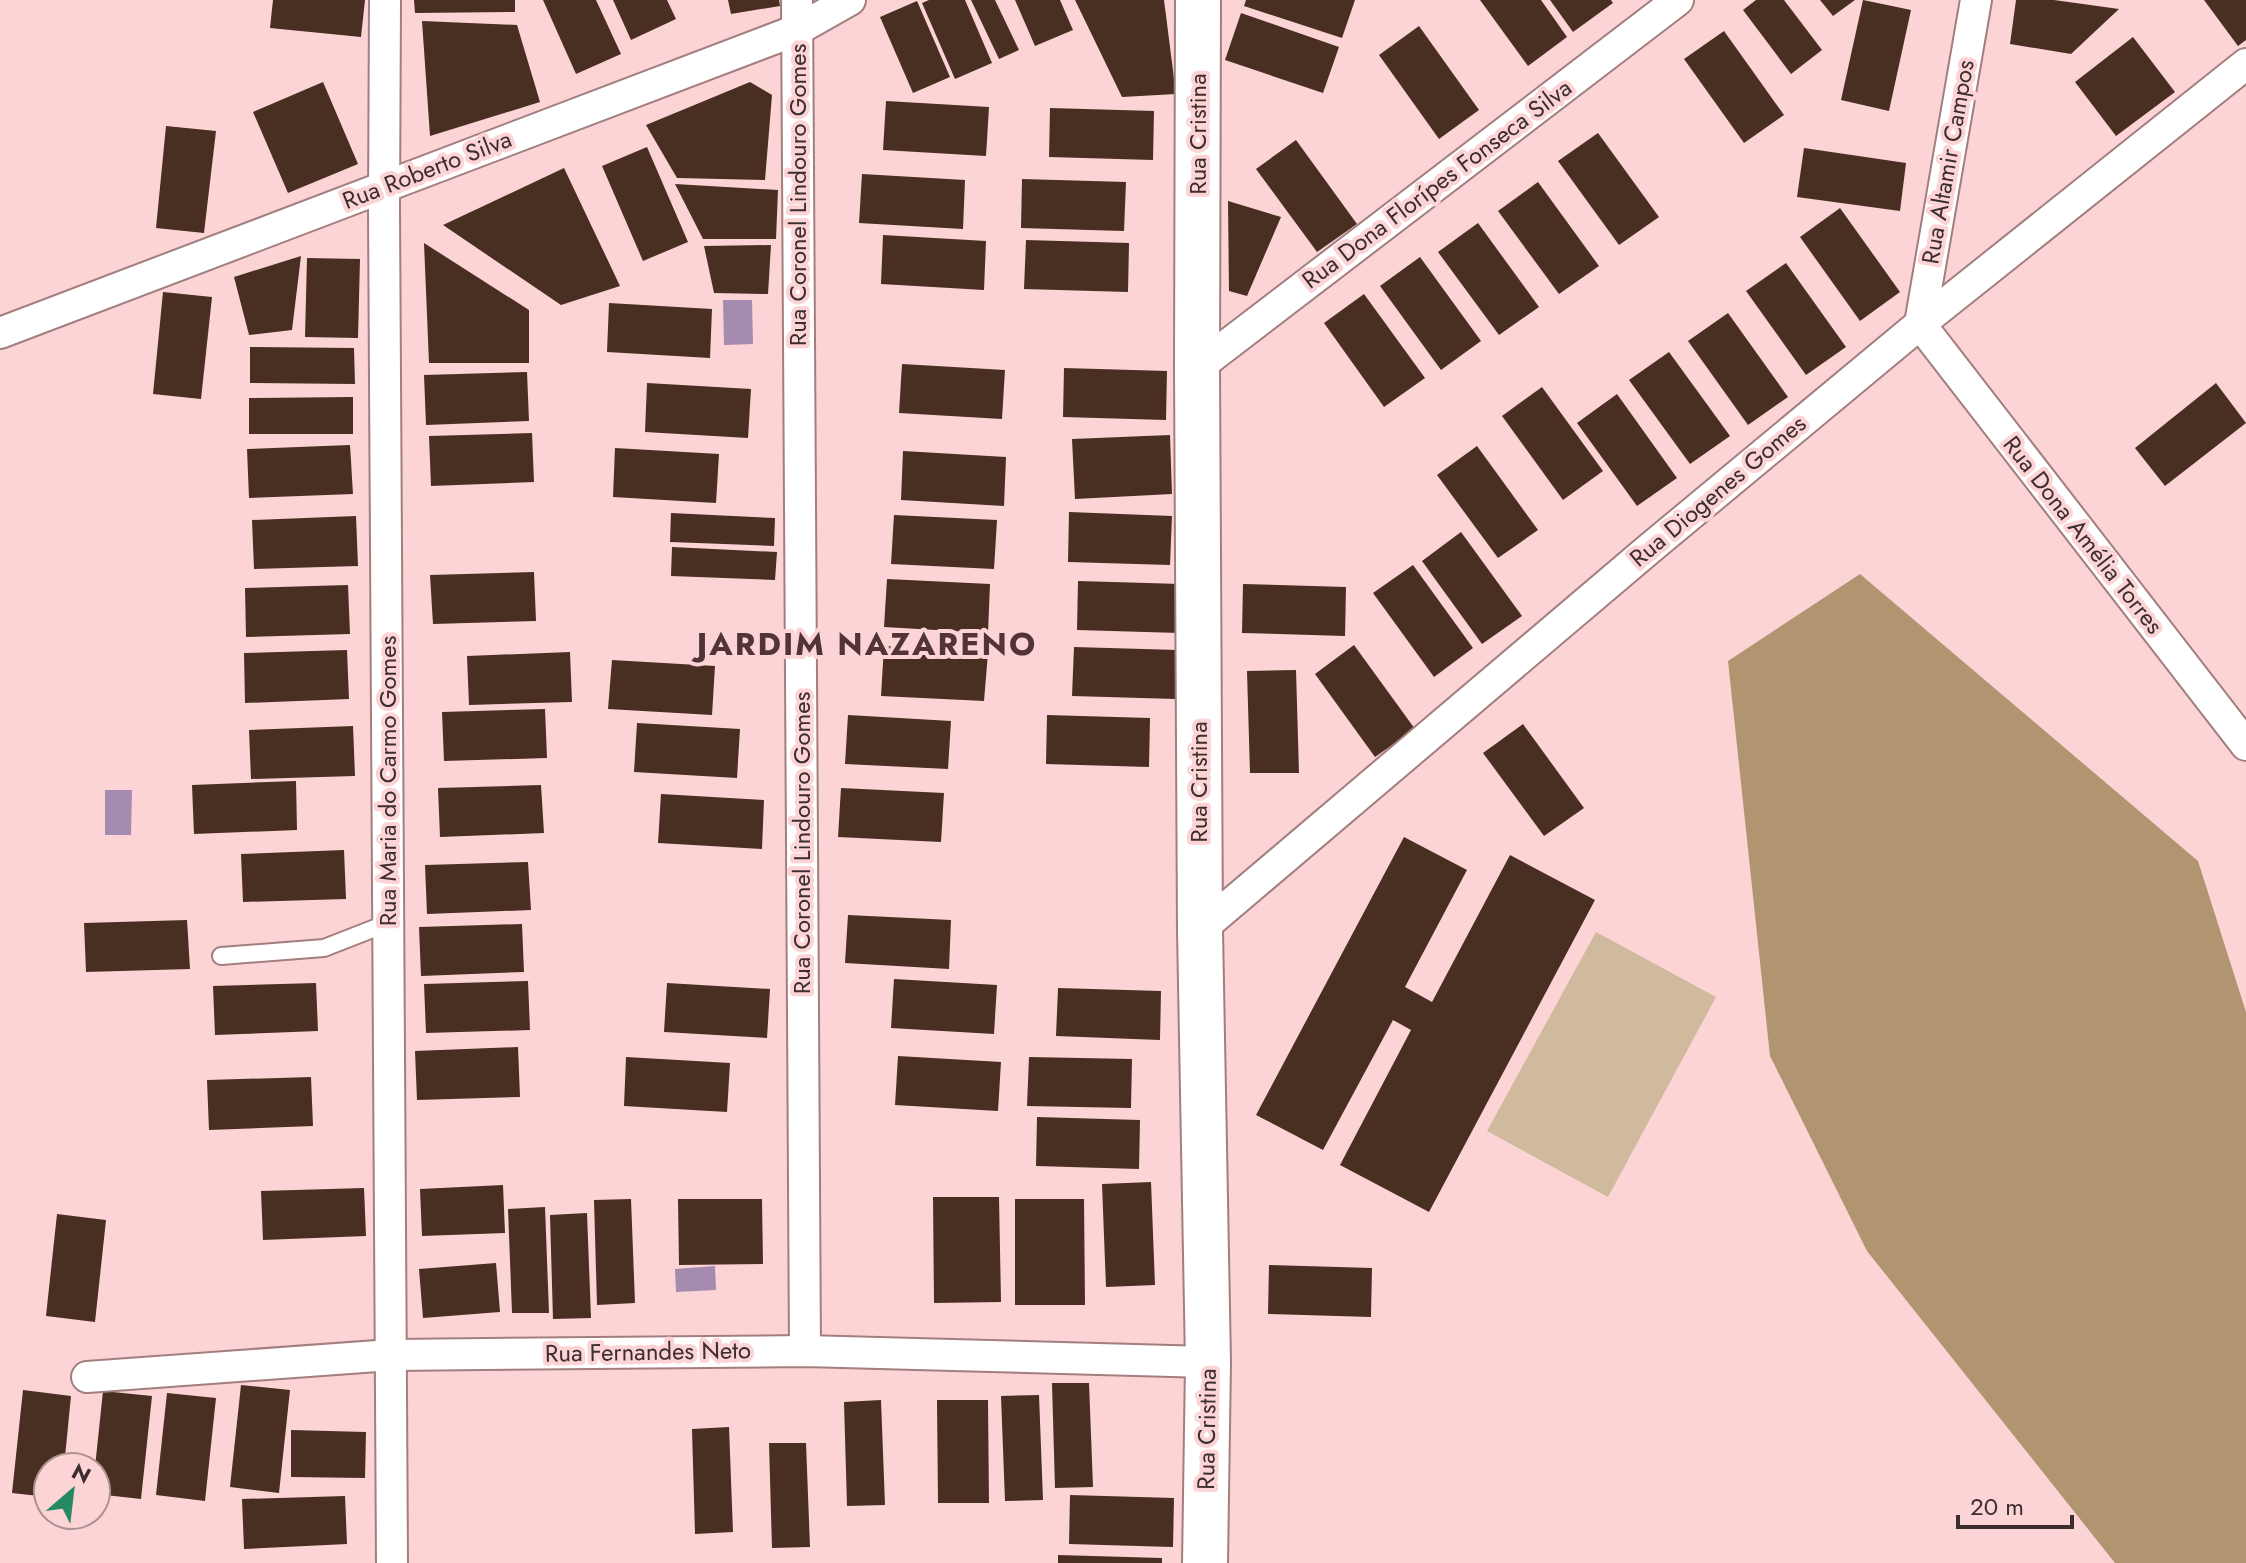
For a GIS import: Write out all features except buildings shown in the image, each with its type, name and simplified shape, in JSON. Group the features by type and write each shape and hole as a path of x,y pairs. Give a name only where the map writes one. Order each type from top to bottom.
{"main road":[{"name":"Rua Cristina","path":"1198,0 1200,930 1208,1362 1205,1563"}],"street":[{"name":"Rua Maria do Carmo Gomes","path":"385,0 392,1563"},
{"name":"Rua Roberto Silva","path":"0,333 384,187 797,15 850,0"},
{"name":"Rua Dona Florípes Fonseca Silva","path":"1197,368 1678,0"},
{"name":"Rua Altamir Campos","path":"1920,324 1976,0"},
{"name":"Rua Coronel Lindouro Gomes","path":"797,15 805,1351"},
{"name":"Rua Diogenes Gomes","path":"1200,930 1920,324 2246,64"},
{"name":"Rua Dona Amélia Torres","path":"1920,324 2246,745"},
{"name":"Rua Fernandes Neto","path":"87,1377 391,1355 805,1351 1208,1362"}],"lane":[{"path":"221,956 324,948 388,923"}],"shaded area":[{"path":"723,300 752,300 753,344 724,345"},
{"path":"1860,574 2198,861 2246,1012 2246,1563 2115,1563 1867,1251 1770,1056 1728,661"},
{"path":"105,790 132,790 131,835 105,835"},
{"path":"1596,932 1716,997 1608,1197 1487,1131"},
{"path":"715,1266 716,1290 676,1292 675,1269"}],"district":[{"name":"JARDIM NAZARENO","path":"867,644"}]}
